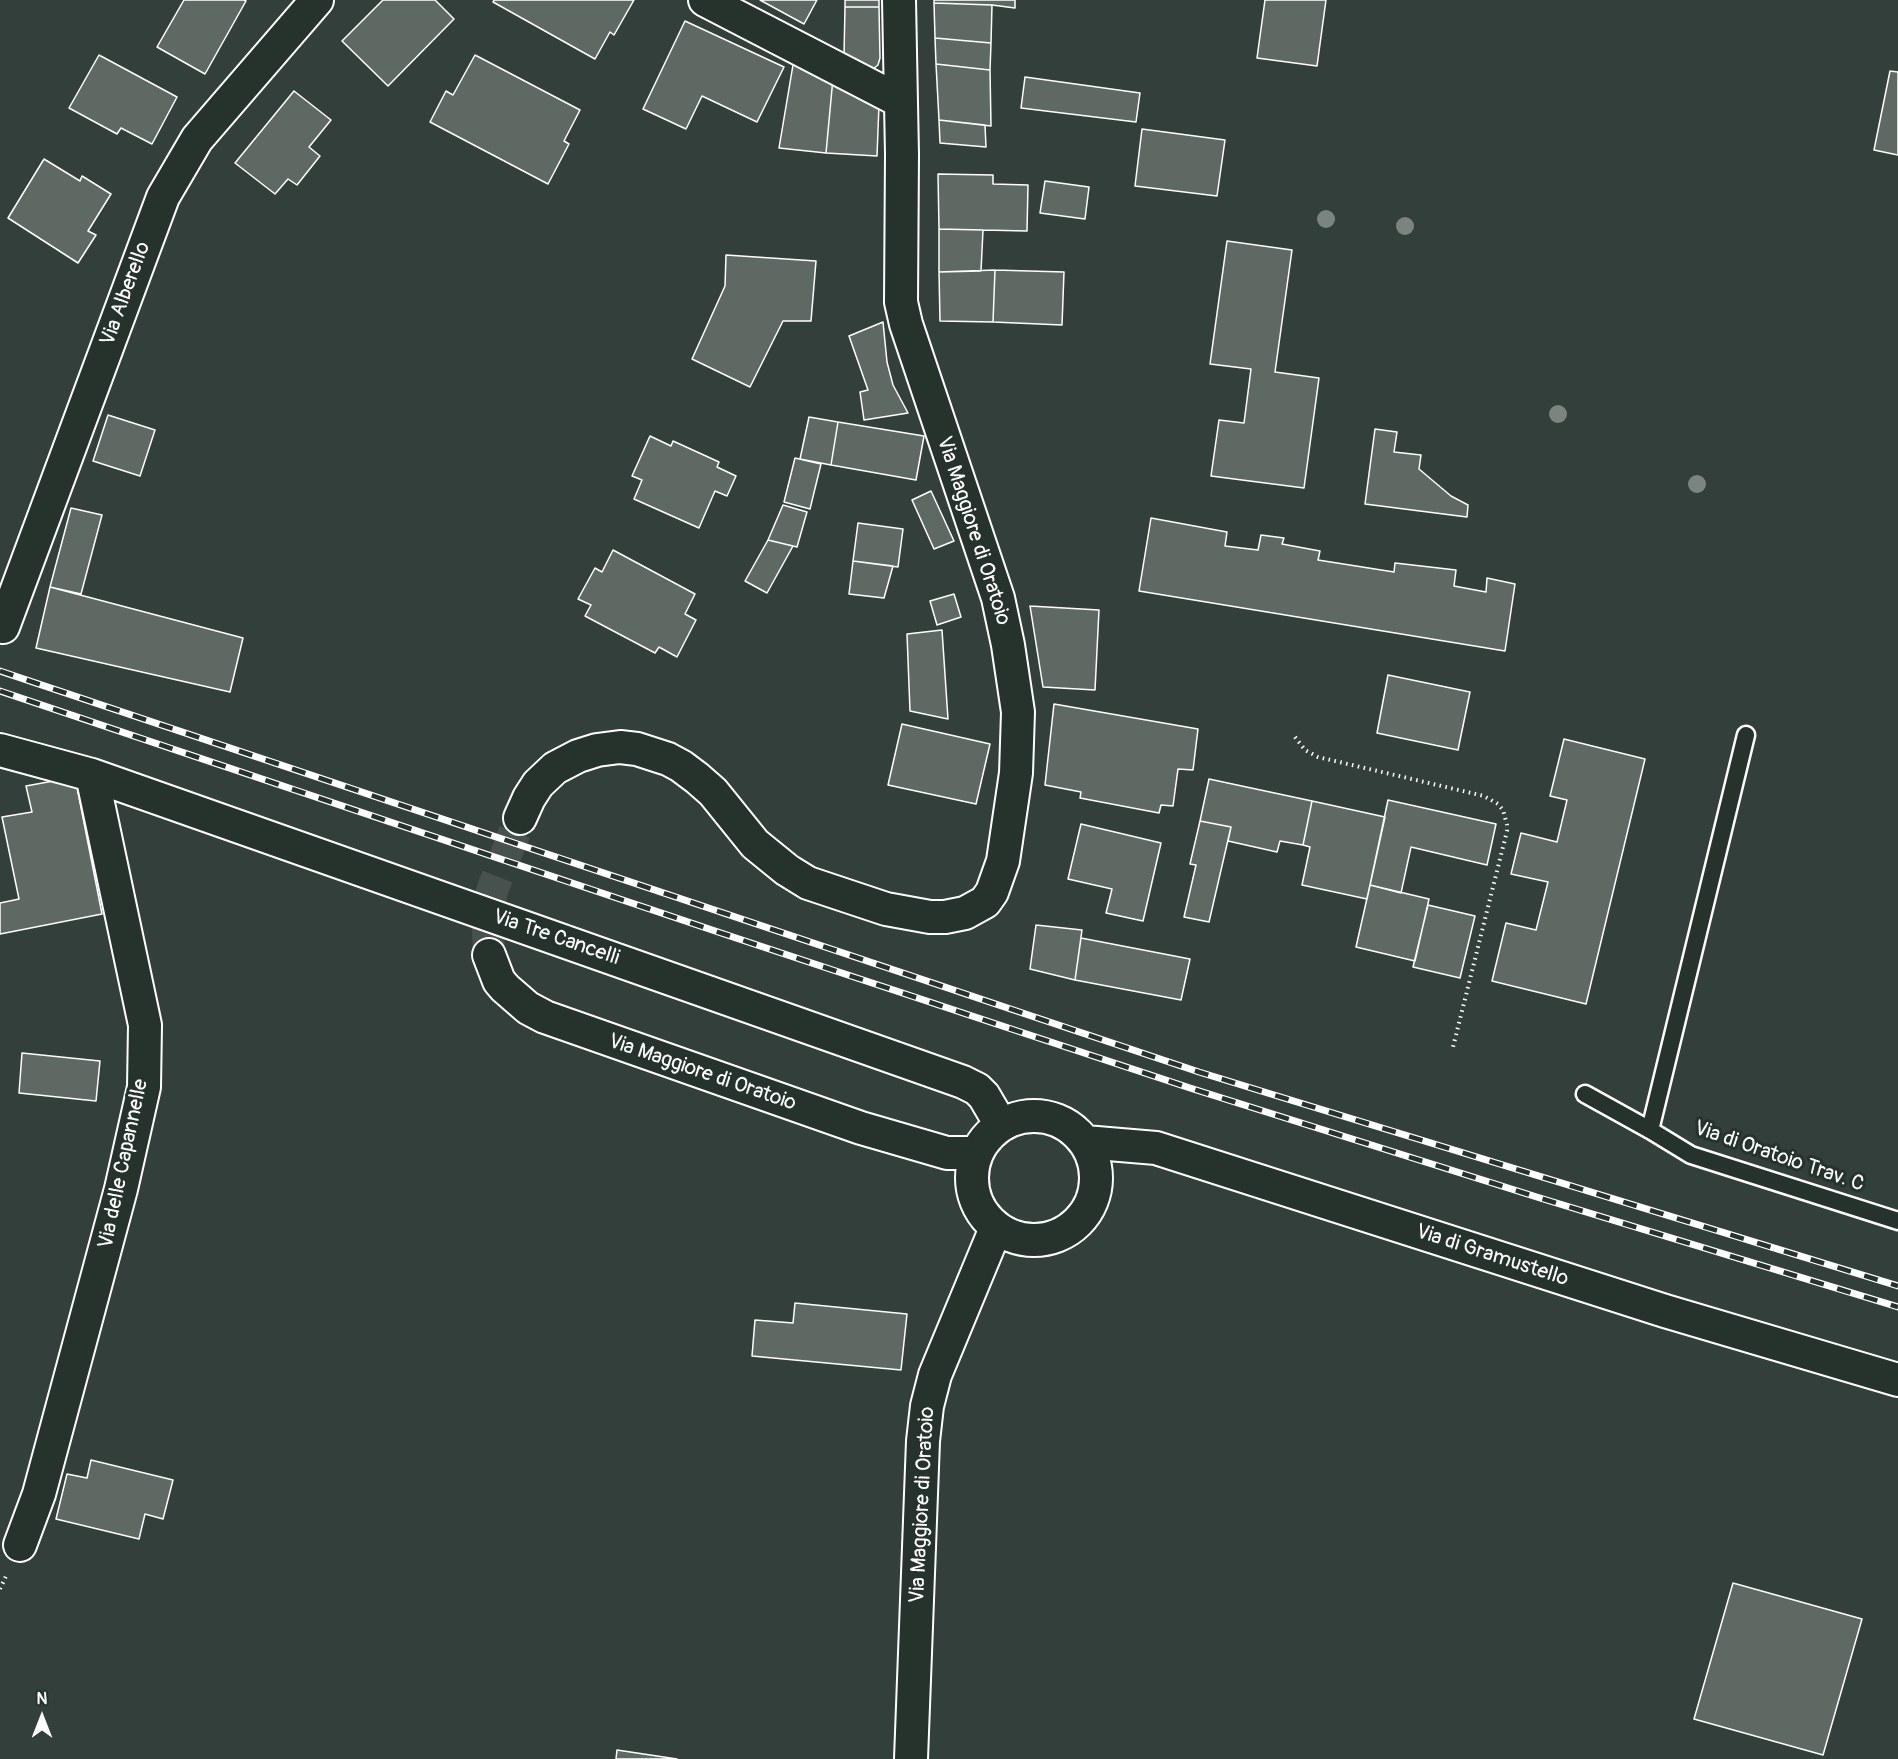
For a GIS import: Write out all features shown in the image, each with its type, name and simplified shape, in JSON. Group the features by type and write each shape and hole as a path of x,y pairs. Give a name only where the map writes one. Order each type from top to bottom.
{"street":[{"name":"Via Alberello","path":"3,627 163,197 197,139 317,0"},
{"path":"705,0 900,101"},
{"name":"Via Maggiore di Oratoio","path":"520,818 538,784 555,768 578,756 597,750 620,747 637,749 668,759 697,778 713,792 755,844 787,870 808,883 886,909 930,917 964,913 985,902 992,892 1003,861 1016,773 1018,729 1016,692 998,597 906,324 901,303 899,0"},
{"path":"0,750 92,776"},
{"name":"Via Tre Cancelli","path":"92,776 963,1082 977,1089 984,1096 1001,1125"},
{"name":"Via delle Capannelle","path":"20,1545 39,1494 121,1189 144,1087 146,1025 92,776"},
{"name":"Via Maggiore di Oratoio","path":"489,955 499,981 505,988 528,1008 545,1017 861,1128 948,1153 977,1153"},
{"path":"1037,1116 1056,1119 1072,1128 1085,1142 1094,1159 1096,1187 1085,1215 1071,1229 1053,1238 1033,1241 1014,1237 996,1228 983,1215 975,1200 972,1182 973,1165 977,1153 988,1136 1001,1125 1018,1118 1037,1116"},
{"name":"Via di Gramustello","path":"1085,1142 1156,1148 1665,1311 1898,1380"},
{"name":"Via Maggiore di Oratoio","path":"911,1759 923,1441 927,1406 935,1375 996,1228"}],"lane":[{"path":"1650,1130 1746,735"},
{"name":"Via di Oratoio Trav. C","path":"1585,1094 1691,1155 1898,1221"}],"path":[{"path":"1295,738 1305,750 1318,757 1484,796 1498,804 1503,810 1507,831 1452,1051"}],"building":[{"path":"184,0 246,1 205,74 157,47"},
{"path":"383,0 435,0 454,19 388,86 342,41"},
{"path":"494,0 634,0 614,35 610,32 595,59 493,2"},
{"path":"760,0 817,0 804,24"},
{"path":"845,0 879,0 879,7 845,7"},
{"path":"934,0 1015,0 1015,8 934,3"},
{"path":"1265,0 1326,0 1317,66 1257,58"},
{"path":"934,3 992,5 991,43 935,38"},
{"path":"845,7 879,7 880,58 878,65 873,69 844,55"},
{"path":"685,21 784,67 757,122 702,96 686,129 643,109"},
{"path":"935,38 991,43 990,70 936,64"},
{"path":"99,55 177,97 152,144 121,128 117,134 69,108"},
{"path":"475,55 580,110 564,141 569,144 548,184 430,122 446,91 453,95"},
{"path":"794,59 833,78 826,153 779,148"},
{"path":"936,64 990,70 991,126 939,120"},
{"path":"1890,71 1898,72 1898,155 1874,150"},
{"path":"1025,77 1140,93 1136,122 1021,108"},
{"path":"833,78 879,105 877,156 826,153"},
{"path":"294,91 331,120 309,147 320,156 297,185 288,179 275,194 235,163"},
{"path":"939,120 985,125 986,147 940,143"},
{"path":"1142,129 1225,140 1217,196 1135,186"},
{"path":"44,159 80,181 82,176 111,194 88,231 96,235 78,263 8,218"},
{"path":"938,174 993,175 993,184 1028,185 1027,231 939,229"},
{"path":"1045,181 1089,187 1085,219 1040,213"},
{"path":"939,229 983,230 981,271 939,272"},
{"path":"1227,241 1292,250 1275,372 1319,378 1304,488 1211,476 1219,420 1244,423 1251,369 1210,364"},
{"path":"726,255 816,261 811,321 783,321 750,387 692,359 725,286"},
{"path":"995,270 1064,272 1062,325 993,322"},
{"path":"995,270 993,322 940,321 939,272"},
{"path":"883,322 887,362 893,385 908,413 864,420 860,392 868,390 849,336"},
{"path":"108,415 155,430 140,476 93,461"},
{"path":"809,417 838,422 831,465 800,459"},
{"path":"838,422 924,436 916,480 831,465"},
{"path":"1375,429 1397,432 1394,452 1421,455 1419,469 1451,496 1468,505 1467,517 1365,504"},
{"path":"650,436 671,446 673,441 719,462 717,467 736,476 727,496 715,491 699,528 634,499 642,480 632,476"},
{"path":"795,458 821,464 810,509 784,502"},
{"path":"931,491 954,541 934,549 912,500"},
{"path":"783,505 807,512 797,547 768,540"},
{"path":"71,508 102,515 81,594 50,587"},
{"path":"1151,518 1227,532 1225,546 1258,550 1261,535 1284,538 1282,544 1320,551 1318,560 1394,572 1395,563 1456,570 1454,586 1486,592 1487,578 1515,584 1505,651 1139,591"},
{"path":"858,523 903,529 898,567 853,561"},
{"path":"768,540 793,546 767,593 745,581"},
{"path":"613,550 695,594 685,614 696,620 677,657 659,647 655,653 585,616 591,605 578,599 595,568 602,572"},
{"path":"853,561 893,566 884,598 849,594"},
{"path":"50,587 243,638 230,692 36,648"},
{"path":"954,594 961,617 937,625 930,601"},
{"path":"1030,606 1099,610 1095,690 1043,687"},
{"path":"942,630 948,719 910,711 907,634"},
{"path":"1388,675 1470,692 1458,750 1377,733"},
{"path":"1054,704 1198,729 1193,770 1178,769 1173,806 1161,805 1159,813 1080,798 1081,792 1045,785"},
{"path":"902,724 990,744 976,804 888,785"},
{"path":"1564,739 1645,759 1586,1004 1492,981 1506,923 1536,930 1548,882 1511,874 1521,833 1557,842 1567,800 1550,796"},
{"path":"75,777 102,914 0,934 0,903 19,899 2,817 32,812 26,786"},
{"path":"1209,779 1312,801 1303,845 1280,841 1277,852 1228,841 1231,827 1200,821"},
{"path":"1388,800 1496,824 1487,865 1411,847 1401,893 1370,885"},
{"path":"1312,801 1385,817 1367,899 1302,885 1310,847 1303,845"},
{"path":"1200,821 1231,827 1209,922 1184,917 1196,865 1190,864"},
{"path":"1081,824 1161,843 1143,921 1106,913 1112,889 1068,879"},
{"path":"1370,885 1429,899 1415,961 1356,947"},
{"path":"1428,905 1475,916 1460,978 1413,967"},
{"path":"1036,925 1082,930 1075,980 1030,969"},
{"path":"1081,938 1190,959 1181,1000 1075,980"},
{"path":"22,1053 100,1061 96,1101 19,1093"},
{"path":"795,1303 907,1314 901,1370 752,1356 755,1320 793,1323"},
{"path":"91,1460 173,1480 163,1519 145,1514 139,1539 56,1519 67,1474 87,1478"},
{"path":"1733,1583 1862,1619 1823,1755 1694,1719"},
{"path":"617,1750 677,1759 616,1759"}],"tunnel":[{"path":"489,955 487,912 493,888 520,818"}],"railway":[{"path":"0,671 1199,1072 1898,1286"},
{"path":"0,691 1190,1088 1898,1307"}]}
